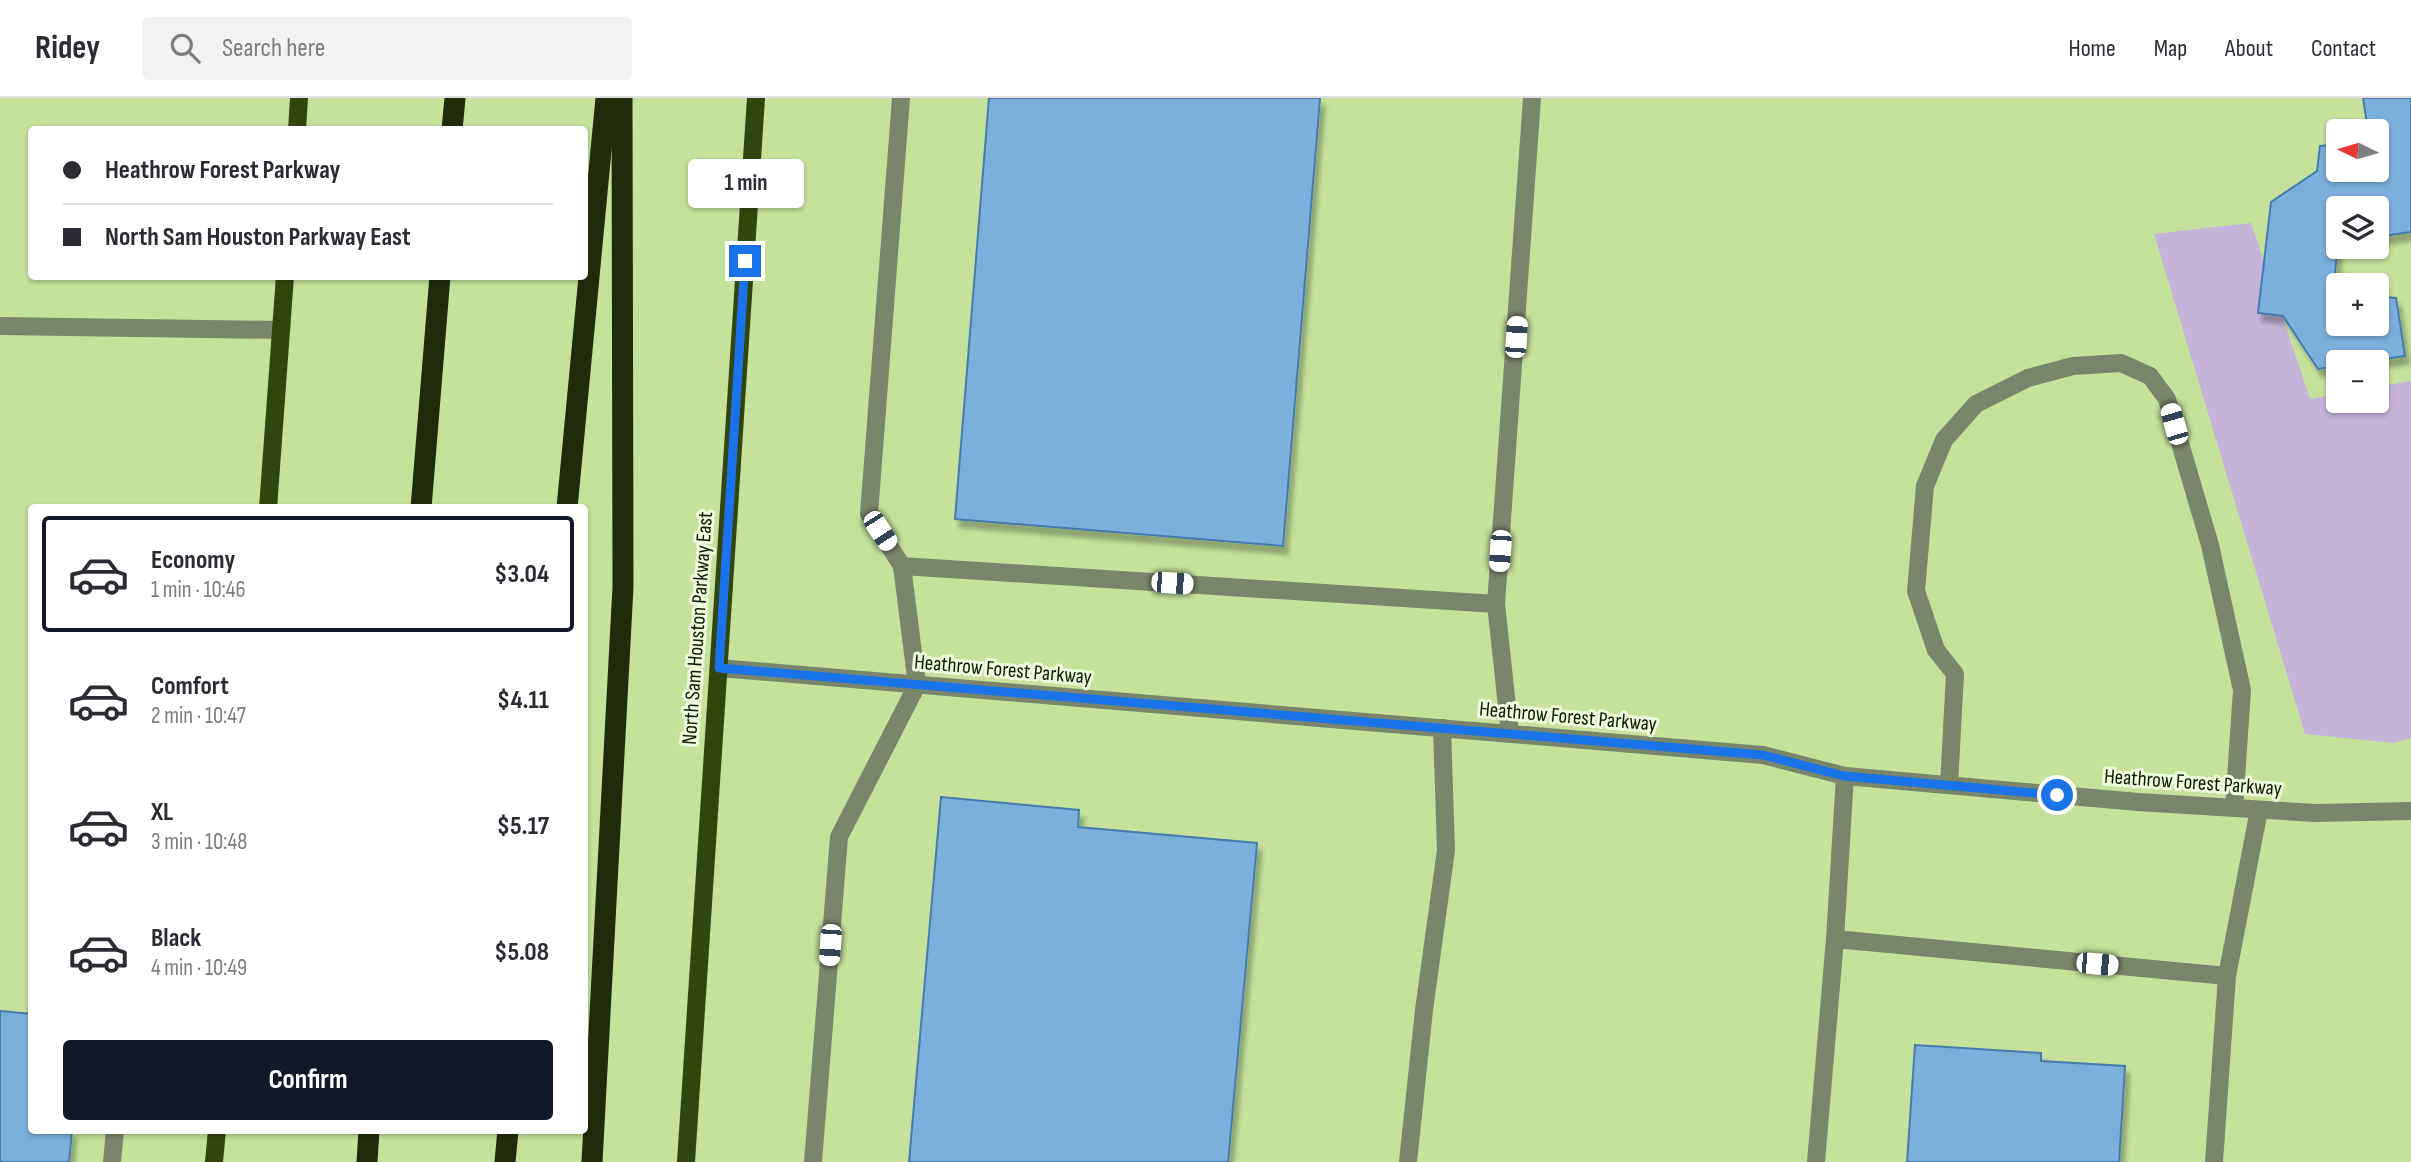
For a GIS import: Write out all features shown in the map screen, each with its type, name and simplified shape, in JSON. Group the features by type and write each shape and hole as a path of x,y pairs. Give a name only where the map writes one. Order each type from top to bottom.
{"highway":[{"path":"452,126 455,98"},
{"path":"567,504 606,98"},
{"path":"592,1162 623,586 622,98"},
{"path":"421,504 440,280"},
{"path":"367,1162 369,1134"},
{"path":"505,1162 508,1134"}],"main road":[{"path":"296,126 299,98"},
{"name":"North Sam Houston Parkway East","path":"686,1162 756,98"},
{"path":"268,504 285,280"},
{"path":"214,1162 217,1134"}],"street":[{"path":"813,1162 839,836 917,685 902,566 869,514 901,98"},
{"path":"1510,734 1496,604 1532,98"},
{"path":"0,326 281,330"},
{"path":"1949,785 1955,674 1936,650 1916,591 1926,486 1944,440 1976,404 2028,378 2073,366 2121,363 2151,376 2167,399 2210,545 2242,690 2234,808"},
{"path":"902,566 1496,604"},
{"name":"Heathrow Forest Parkway","path":"719,668 1763,755 1844,776 2138,802 2315,813 2411,811"},
{"path":"1408,1162 1424,1010 1446,850 1442,728"},
{"path":"1816,1162 1835,939 1844,776"},
{"path":"2214,1162 2227,976 2259,810"},
{"path":"1835,939 2227,976"},
{"path":"112,1162 114,1134"}],"shaded area":[{"path":"2251,223 2310,399 2326,396 2326,413 2389,413 2389,385 2411,381 2411,738 2394,743 2305,734 2154,234"}],"building":[{"path":"989,98 1320,98 1283,546 955,519"},
{"path":"2363,98 2411,98 2411,232 2389,235 2389,196 2326,196 2326,259 2336,259 2335,273 2326,273 2326,336 2389,336 2389,297 2396,298 2405,356 2389,358 2389,350 2326,350 2326,368 2318,369 2283,316 2258,313 2271,202 2317,171 2320,146 2326,145 2326,182 2389,182 2389,119 2366,119"},
{"path":"941,797 1079,810 1078,827 1257,843 1228,1162 909,1162"},
{"path":"0,1011 28,1014 28,1134 72,1134 69,1162 0,1162"},
{"path":"1915,1045 2041,1053 2041,1061 2125,1066 2119,1162 1907,1162"}],"route":[{"path":"745,261 719,668 1763,755 1844,776 2057,795"}]}
